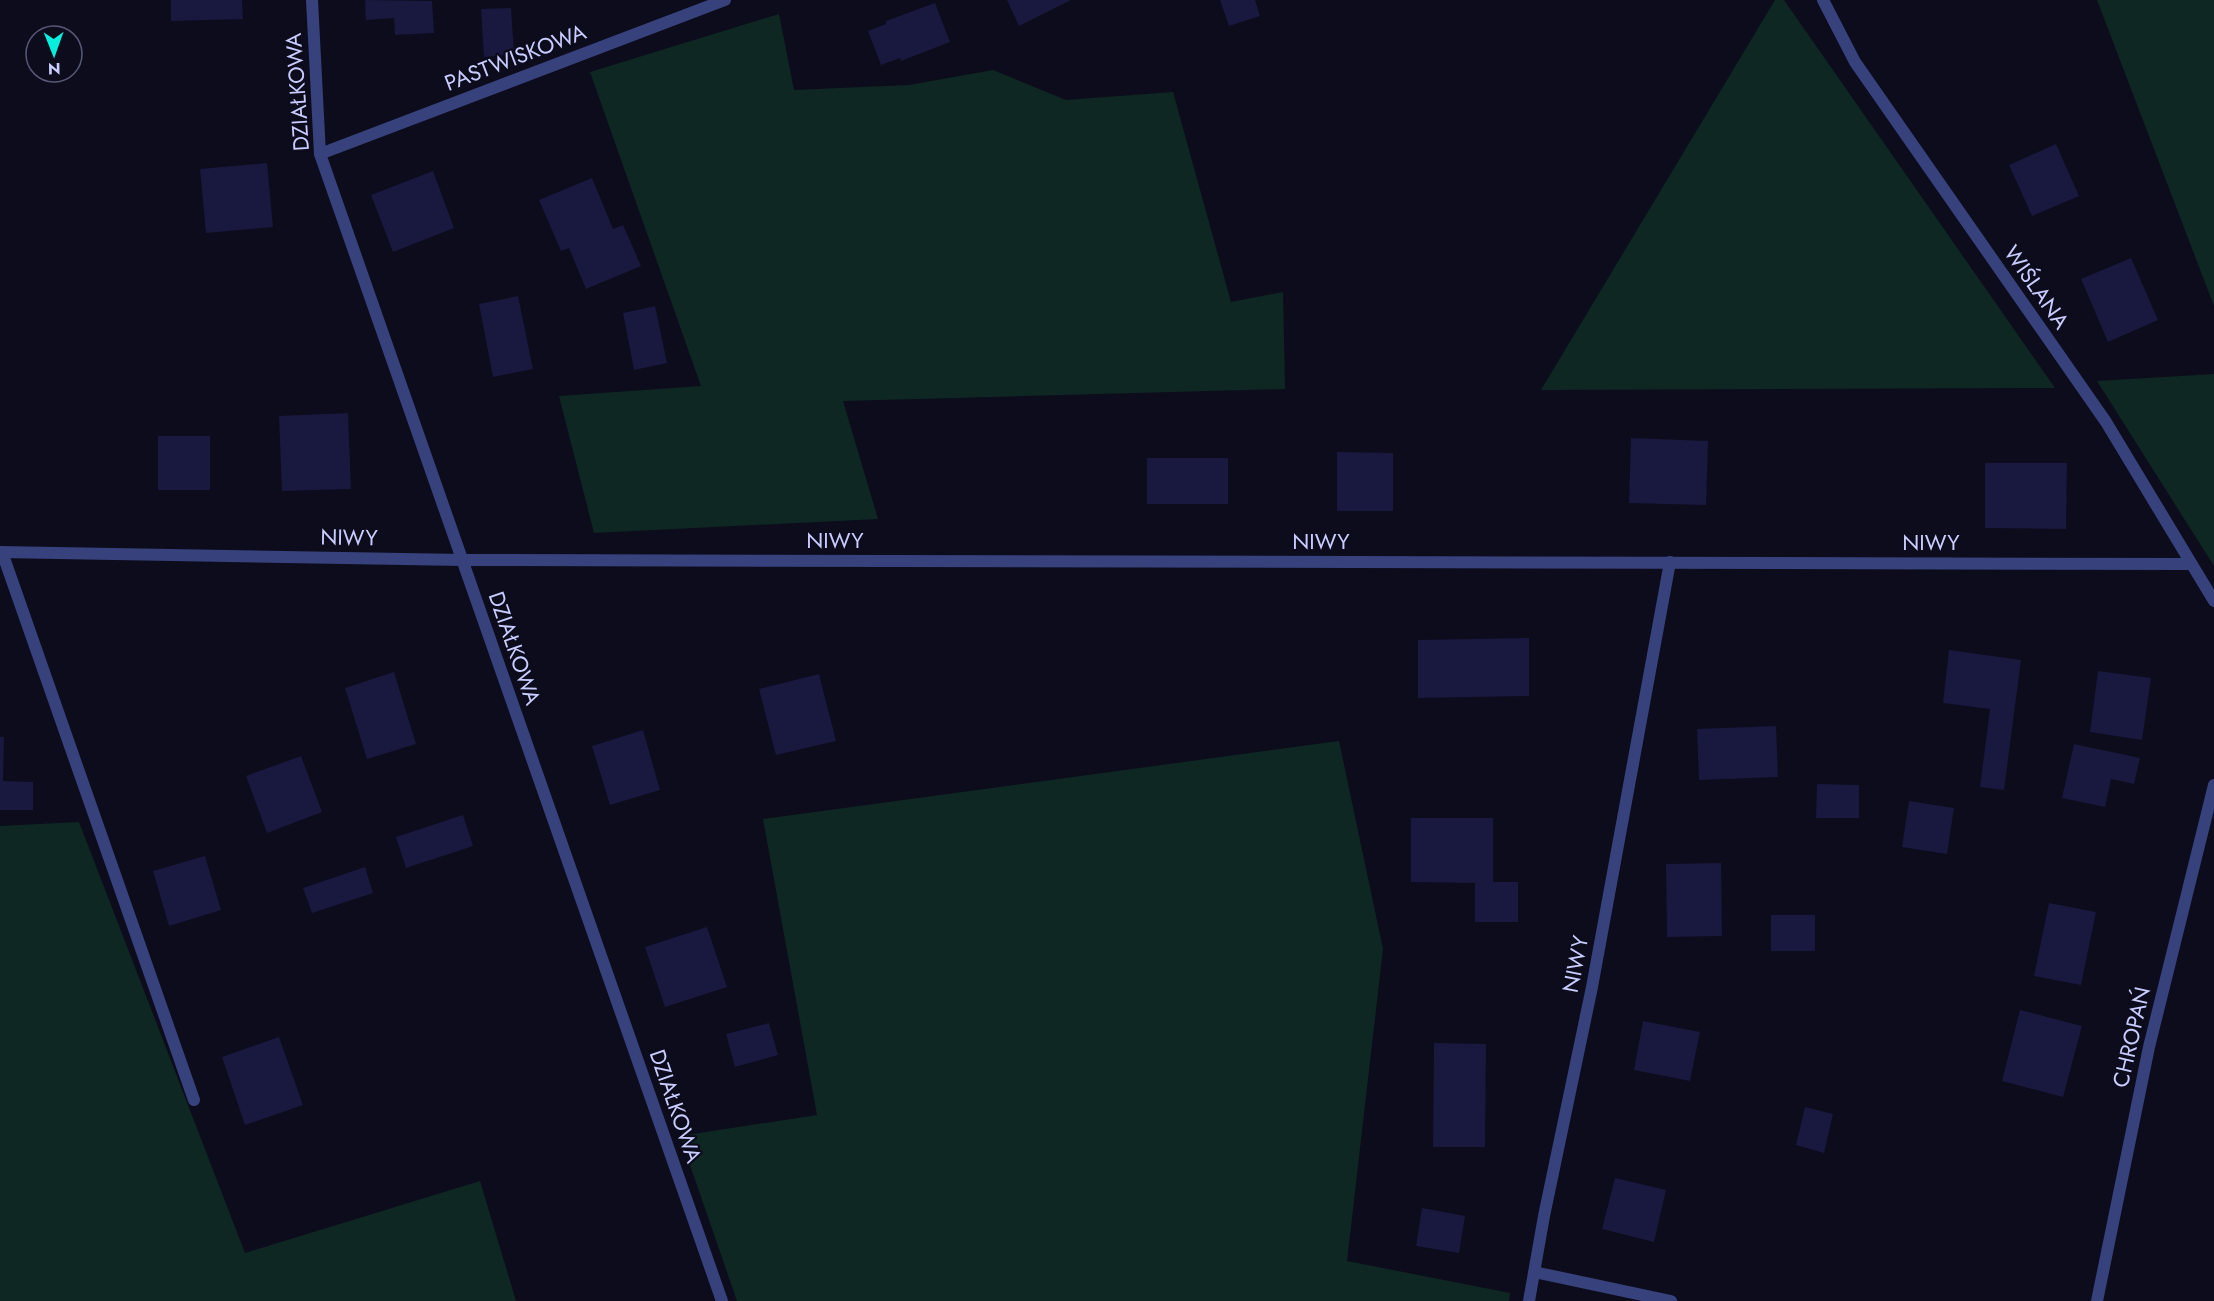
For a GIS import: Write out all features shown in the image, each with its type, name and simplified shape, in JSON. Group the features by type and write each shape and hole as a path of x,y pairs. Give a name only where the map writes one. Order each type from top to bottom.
{"street":[{"name":"DZIAŁKOWA","path":"312,0 320,154 722,1301"},
{"name":"PASTWISKOWA","path":"320,154 725,0"},
{"name":"WIŚLANA","path":"1823,0 1855,62 2106,422 2214,601"},
{"name":"NIWY","path":"1,552 463,560 2191,564"},
{"path":"1,552 194,1100"},
{"name":"NIWY","path":"1529,1301 1592,987 1670,562"},
{"name":"CHROPAŃ","path":"2097,1301 2149,1047 2214,785"},
{"path":"1534,1272 1671,1301"}],"green space":[{"path":"1775,0 1784,0 2055,388 1541,390"},
{"path":"2097,0 2214,0 2214,306"},
{"path":"779,14 794,90 909,85 993,70 1066,100 1173,92 1231,302 1283,292 1285,389 843,401 878,519 594,533 559,396 701,386 590,72"},
{"path":"2214,374 2214,566 2097,381"},
{"path":"1339,741 1383,949 1347,1261 1510,1293 1509,1301 737,1301 680,1136 817,1115 763,819"},
{"path":"79,822 245,1253 480,1181 516,1301 0,1301 0,826"}],"building":[{"path":"171,0 242,0 243,19 171,21"},
{"path":"365,0 432,1 434,33 395,35 394,18 366,20"},
{"path":"1007,0 1071,0 1019,26"},
{"path":"1220,0 1255,0 1260,16 1229,26"},
{"path":"935,3 950,42 901,61 900,58 881,65 868,31 886,24 886,21"},
{"path":"511,8 514,54 484,57 481,9"},
{"path":"2056,144 2079,196 2032,216 2009,165"},
{"path":"267,163 273,227 206,233 200,169"},
{"path":"433,171 454,228 393,252 371,195"},
{"path":"592,178 613,229 623,225 641,266 586,289 569,248 561,251 539,200"},
{"path":"2131,258 2158,320 2108,342 2081,279"},
{"path":"518,296 533,369 493,377 479,304"},
{"path":"655,306 667,363 634,370 623,313"},
{"path":"348,413 351,489 282,491 279,416"},
{"path":"158,436 210,436 210,490 158,490"},
{"path":"1631,438 1708,441 1706,505 1629,503"},
{"path":"1337,452 1393,453 1393,511 1337,511"},
{"path":"1147,458 1228,458 1228,504 1147,504"},
{"path":"1985,463 2067,463 2066,529 1985,528"},
{"path":"1529,638 1529,696 1418,698 1418,640"},
{"path":"1949,650 2021,660 2004,790 1980,787 1990,709 1943,703"},
{"path":"2098,671 2151,678 2142,740 2090,732"},
{"path":"394,672 416,744 367,759 345,688"},
{"path":"819,674 836,741 776,755 759,689"},
{"path":"1776,726 1778,777 1699,780 1697,729"},
{"path":"643,730 660,790 610,805 592,746"},
{"path":"0,737 4,737 3,781 33,782 33,810 0,810"},
{"path":"2074,744 2140,758 2134,784 2111,779 2105,807 2062,798"},
{"path":"301,756 322,812 267,833 246,776"},
{"path":"1817,784 1859,785 1859,818 1816,818"},
{"path":"1909,801 1954,808 1947,854 1902,847"},
{"path":"463,815 473,846 406,868 396,837"},
{"path":"1411,818 1493,818 1493,882 1518,882 1518,922 1475,922 1475,883 1411,882"},
{"path":"205,856 221,910 169,926 153,871"},
{"path":"1721,863 1722,936 1667,937 1666,864"},
{"path":"365,867 373,893 312,913 303,888"},
{"path":"2049,903 2096,912 2081,985 2034,976"},
{"path":"1771,915 1815,915 1815,951 1771,951"},
{"path":"707,927 727,987 665,1007 645,947"},
{"path":"2020,1010 2082,1026 2063,1097 2002,1081"},
{"path":"1643,1021 1700,1032 1690,1081 1634,1070"},
{"path":"769,1023 778,1055 735,1067 726,1034"},
{"path":"279,1037 303,1105 245,1125 222,1057"},
{"path":"1434,1043 1486,1044 1485,1147 1433,1147"},
{"path":"1805,1107 1833,1114 1824,1153 1796,1145"},
{"path":"1615,1178 1666,1190 1654,1242 1602,1229"},
{"path":"1422,1208 1465,1216 1459,1253 1416,1246"}]}
